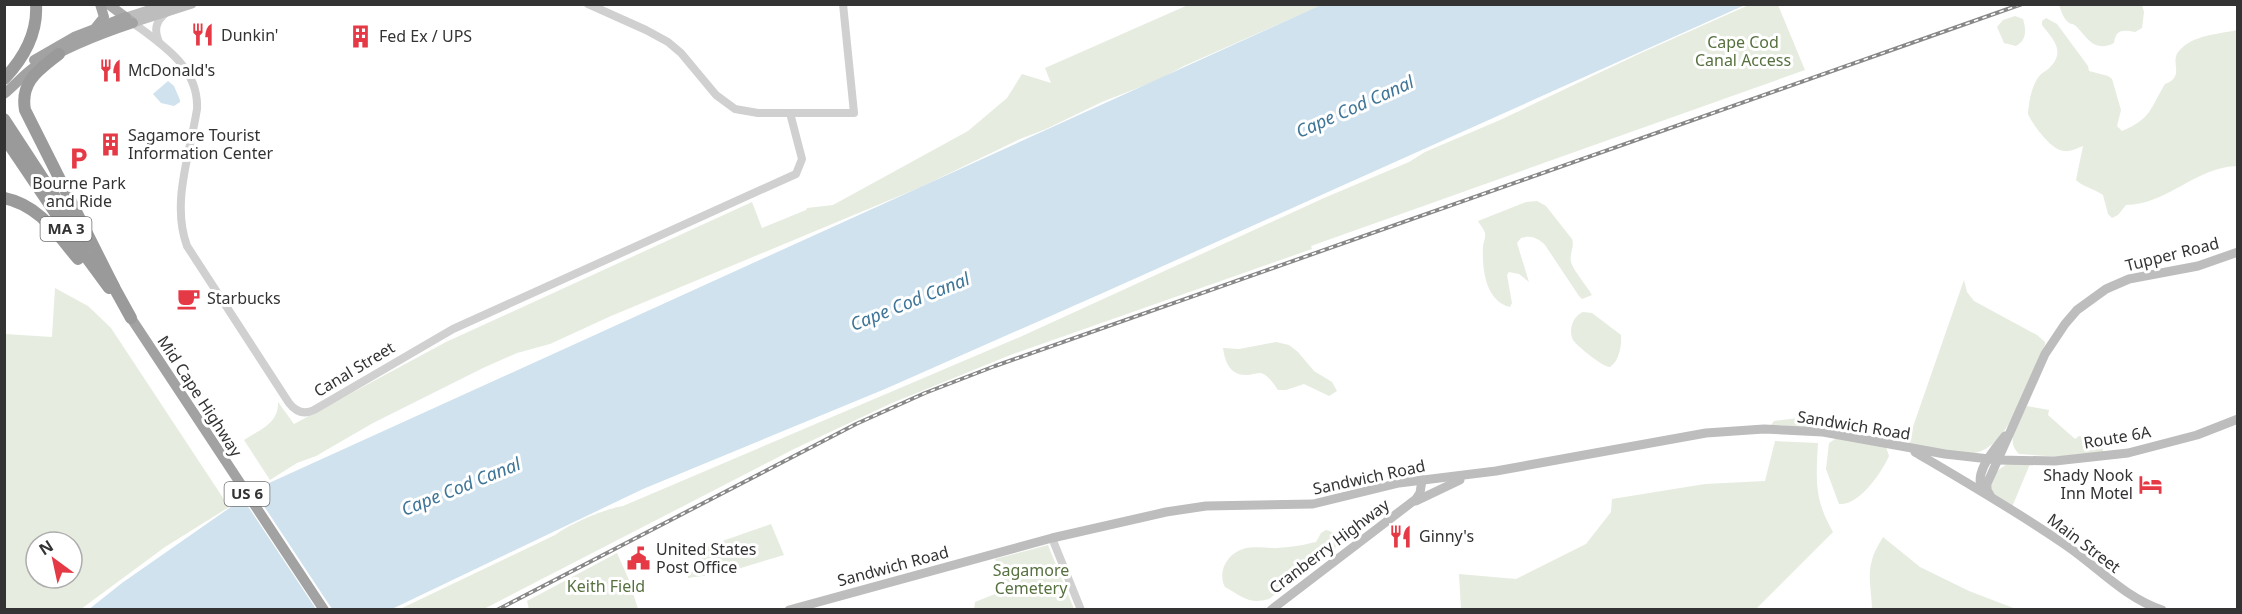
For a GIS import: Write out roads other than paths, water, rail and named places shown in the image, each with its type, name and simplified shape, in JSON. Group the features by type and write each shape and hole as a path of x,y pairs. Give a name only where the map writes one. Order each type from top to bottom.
{"highway":[{"path":"4,81 30,43 35,23 36,4"},
{"path":"96,27 104,17 99,4"},
{"path":"4,81 74,37 96,27 130,20"},
{"path":"4,94 36,66 130,20"},
{"path":"59,54 30,77 24,92 25,110 114,287"},
{"name":"US 6","path":"5,120 114,287 131,318"},
{"name":"MA 3","path":"4,137 81,251 131,318"},
{"name":"US 6","path":"4,198 24,204 46,221 131,318"},
{"name":"Mid Cape Highway","path":"131,318 324,609"}],"main road":[{"path":"108,4 130,20 192,4"},
{"name":"Tupper Road","path":"1998,460 2052,342 2065,324 2087,302 2106,289 2129,279 2198,266 2238,252"},
{"name":"Route 6A","path":"1998,460 2078,459 2128,453 2187,438 2238,419"},
{"name":"Tupper Road","path":"1988,459 2012,427"},
{"name":"Sandwich Road","path":"789,609 1052,538 1192,507 1305,505 1391,485 1474,475 1662,440 1736,430 1824,432 1907,448 1998,460"},
{"path":"2008,439 2012,453 2021,461"},
{"name":"Main Street","path":"1907,448 2067,546 2118,587 2144,603 2162,609"},
{"path":"1988,459 1980,482 1981,489 1988,496"},
{"path":"1988,496 1987,486 1998,460"},
{"name":"Cranberry Highway","path":"1405,507 1439,489 1474,475"},
{"name":"Cranberry Highway","path":"1271,609 1418,496 1422,480"}],"street":[{"path":"588,4 668,42 681,53 728,106 750,112 854,113 843,4"},
{"path":"160,43 156,27 166,9"},
{"name":"Canal Street","path":"130,20 176,57 186,70 197,96 197,109 180,211 182,230 188,246 289,403 303,413 314,410 453,329 792,177 800,170 802,159 790,112"},
{"path":"1052,538 1081,609"}],"water":[{"name":"Cape Cod Canal","path":"1321,5 1745,5 885,389 643,489 392,609 88,610 122,583 258,488"},
{"path":"168,81 174,86 180,100 174,106 161,103 153,94"}],"railway":[{"path":"497,610 856,424 925,393 995,366 2022,4"}],"place":[{"name":"Dunkin'","path":"203,35"},
{"name":"Fed Ex / UPS","path":"361,36"},
{"name":"McDonald's","path":"110,70"},
{"name":"Sagamore Tourist Information Center","path":"110,144"},
{"name":"Bourne Park and Ride","path":"79,158"},
{"name":"Starbucks","path":"189,298"},
{"name":"Shady Nook Inn Motel","path":"2151,484"},
{"name":"Ginny's","path":"1401,536"},
{"name":"United States Post Office","path":"638,558"}],"park label":[{"name":"Cape Cod Canal Access","path":"1743,51"},
{"name":"Sagamore Cemetery","path":"1031,579"},
{"name":"Keith Field","path":"606,586"}]}
